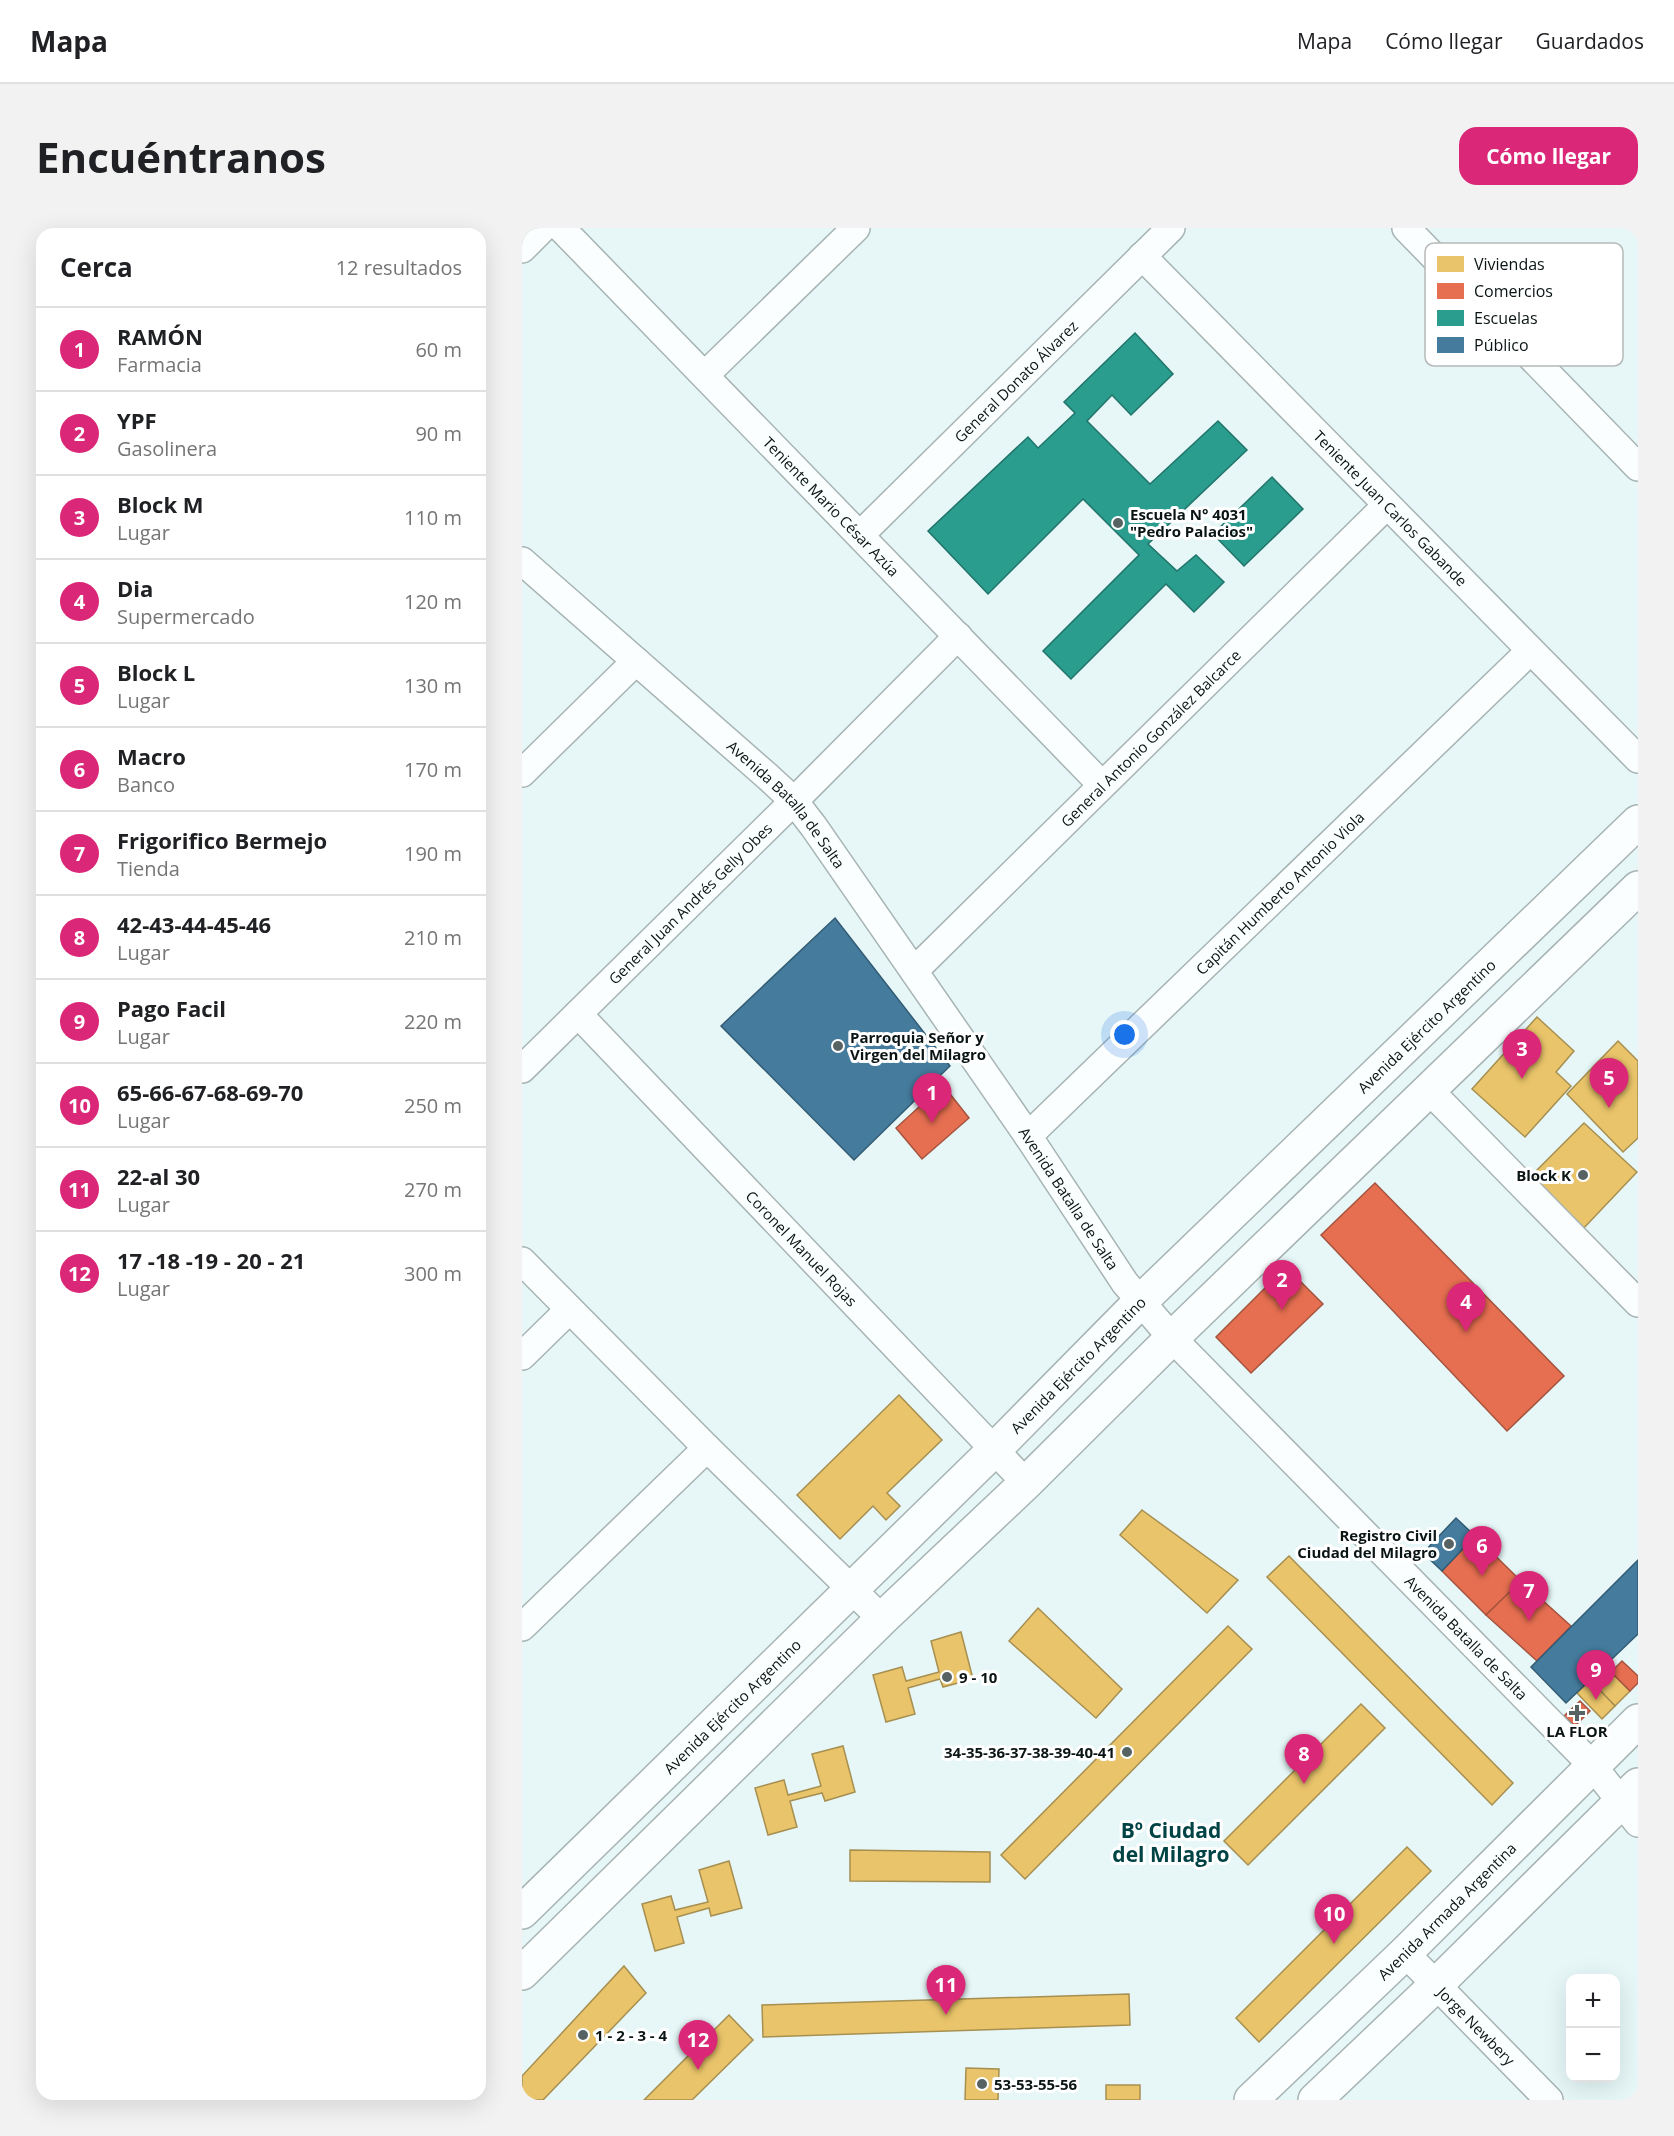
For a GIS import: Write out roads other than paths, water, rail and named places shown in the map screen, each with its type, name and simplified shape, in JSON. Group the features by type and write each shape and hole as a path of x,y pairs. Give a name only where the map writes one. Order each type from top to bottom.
{"street":[{"path":"522,249 543,228"},
{"name":"Teniente Mario César Azúa","path":"561,228 1102,784"},
{"path":"705,375 856,228"},
{"name":"General Donato Álvarez","path":"860,535 1171,228"},
{"path":"1406,228 1425,248"},
{"name":"Teniente Juan Carlos Gabande","path":"1142,256 1638,759"},
{"path":"1540,366 1638,467"},
{"name":"General Antonio González Balcarce","path":"914,971 1387,505"},
{"name":"Avenida Batalla de Salta","path":"522,561 794,801 1028,1136 1125,1283 1140,1302 1172,1338 1632,1803"},
{"name":"General Juan Andrés Gelly Obes","path":"522,1069 958,636"},
{"name":"Capitán Humberto Antonio Viola","path":"1028,1136 1530,651"},
{"path":"522,772 636,661"},
{"name":"Avenida Ejército Argentino","path":"522,1912 994,1450 1140,1302 1638,822"},
{"path":"522,1973 882,1619 1026,1483 1172,1338 1638,888"},
{"name":"Coronel Manuel Rojas","path":"578,1014 1026,1483"},
{"path":"1429,1090 1638,1303"},
{"path":"522,1261 707,1448 882,1619"},
{"path":"522,1356 569,1310"},
{"path":"522,1627 707,1448"},
{"name":"Avenida Armada Argentina","path":"1253,2099 1405,1953 1638,1721"},
{"path":"1315,2100 1632,1803"},
{"name":"Jorge Newbery","path":"1405,1953 1549,2100"}],"place":[{"name":"Escuela N° 4031 \"Pedro Palacios\"","path":"1118,523"},
{"name":"Parroquia Señor y Virgen del Milagro","path":"838,1046"},
{"name":"Block M","path":"1522,1079"},
{"name":"Block L","path":"1609,1108"},
{"name":"RAMÓN","path":"932,1123"},
{"name":"Block K","path":"1583,1175"},
{"name":"YPF","path":"1282,1310"},
{"name":"Dia","path":"1466,1332"},
{"name":"Registro Civil Ciudad del Milagro","path":"1449,1544"},
{"name":"Macro","path":"1482,1576"},
{"name":"Frigorifico Bermejo","path":"1529,1621"},
{"name":"9 - 10","path":"947,1677"},
{"name":"Pago Facil","path":"1596,1700"},
{"name":"LA FLOR","path":"1577,1713"},
{"name":"34-35-36-37-38-39-40-41","path":"1127,1752"},
{"name":"42-43-44-45-46","path":"1304,1784"},
{"name":"65-66-67-68-69-70","path":"1334,1944"},
{"name":"22-al 30","path":"946,2015"},
{"name":"1 - 2 - 3 - 4","path":"583,2035"},
{"name":"17 -18 -19 - 20 - 21","path":"698,2070"},
{"name":"53-53-55-56","path":"982,2084"}],"district":[{"name":"Bº Ciudad del Milagro","path":"1171,1842"}]}
